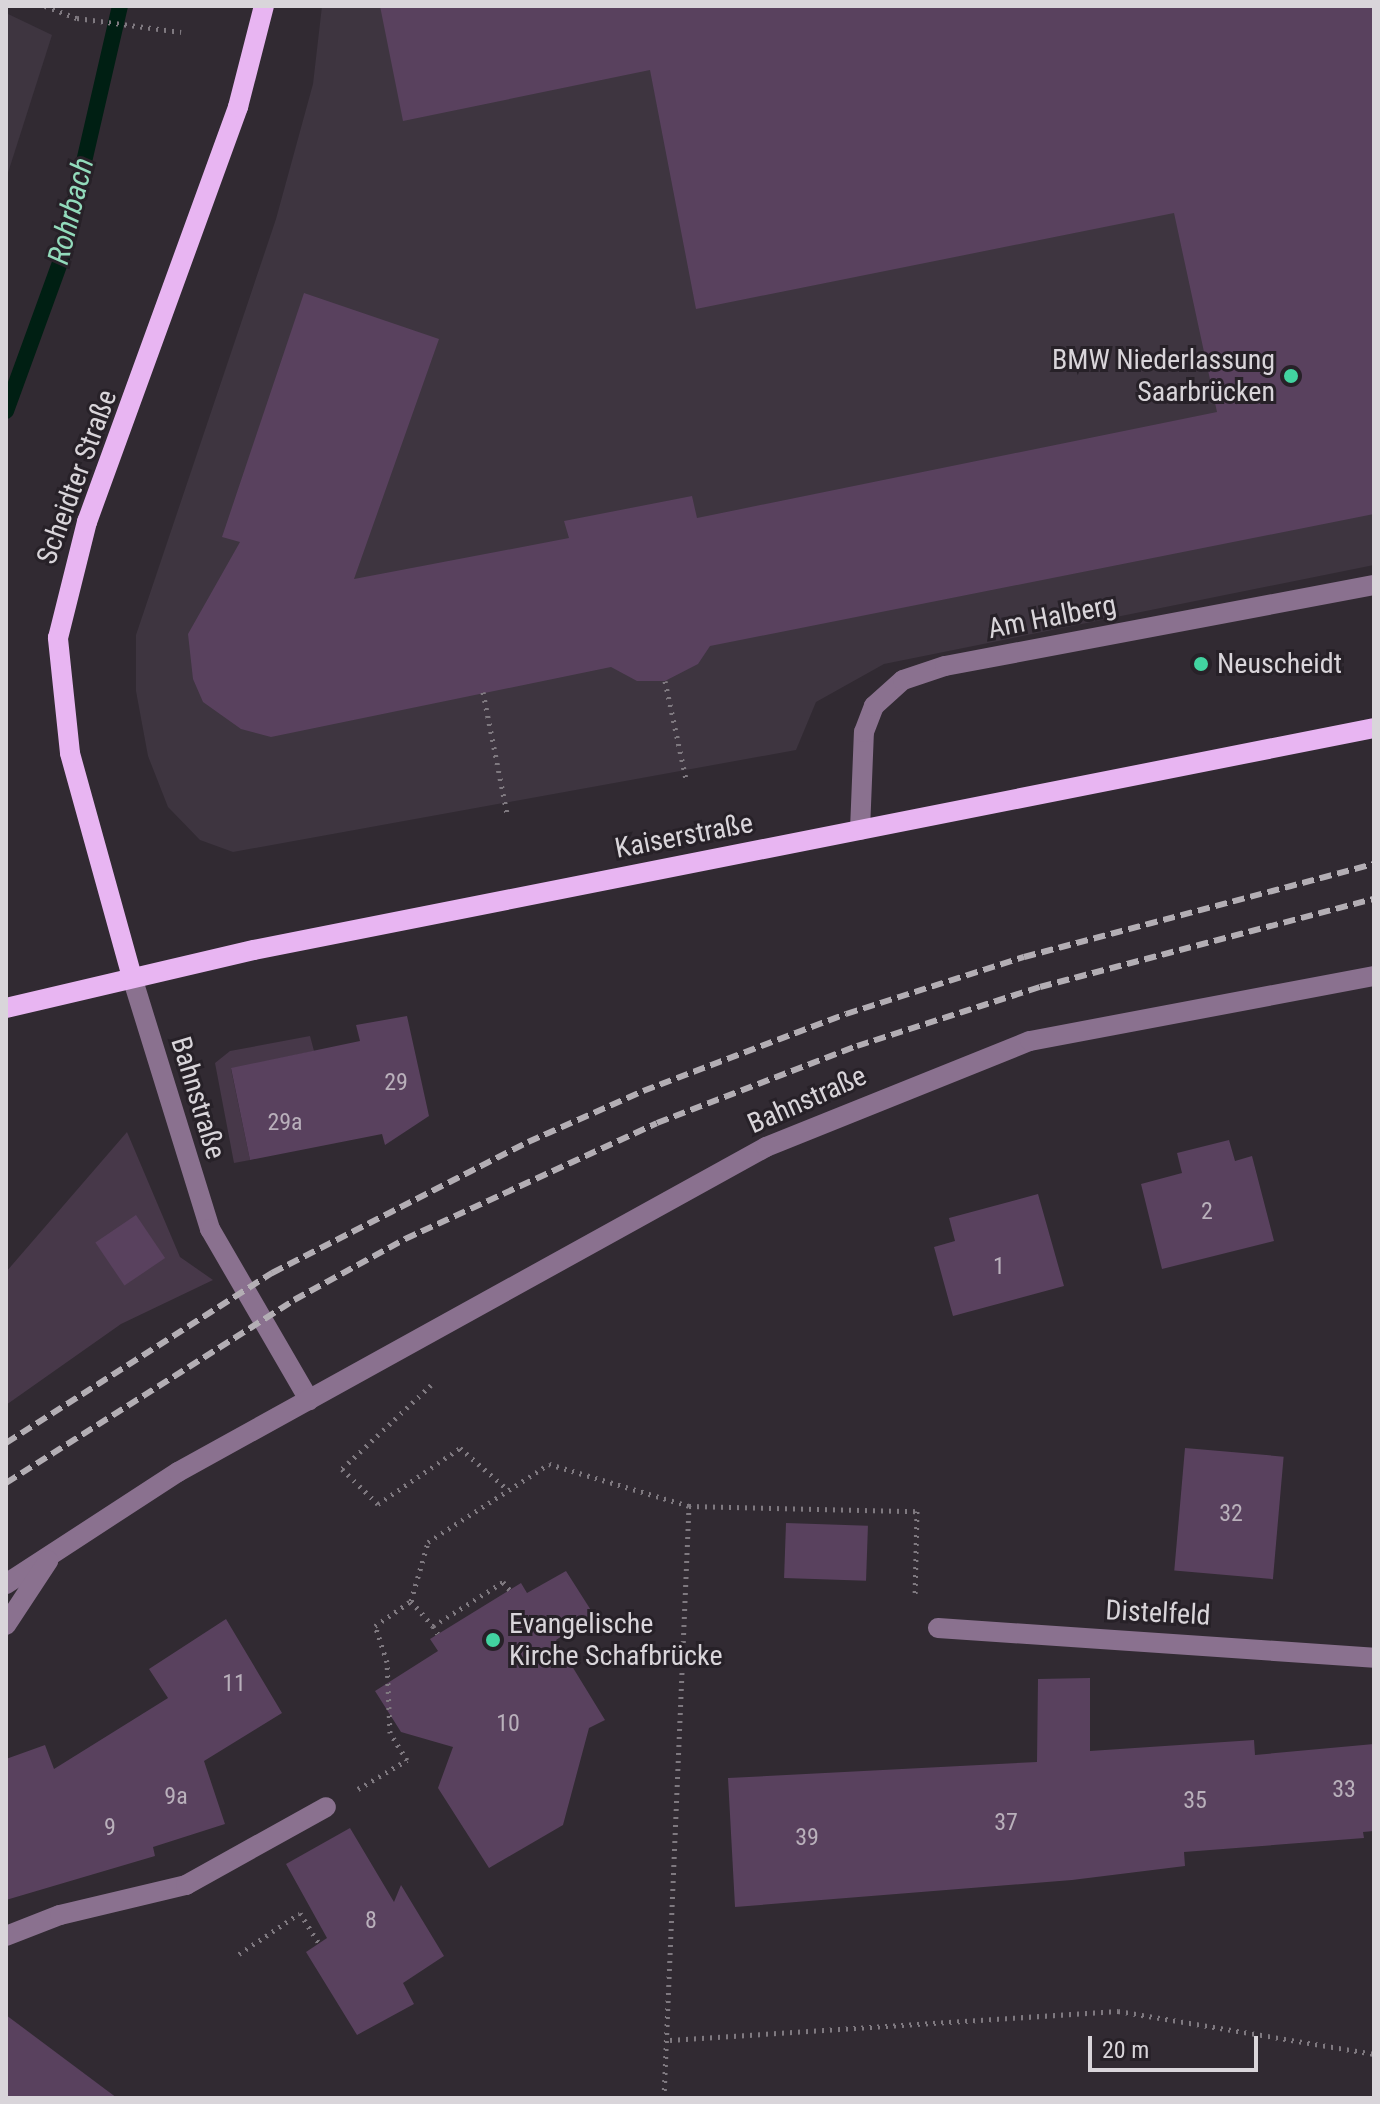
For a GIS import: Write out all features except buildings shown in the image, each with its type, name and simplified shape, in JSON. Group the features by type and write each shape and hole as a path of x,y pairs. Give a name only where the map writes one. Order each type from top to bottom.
{"main road":[{"name":"Scheidter Straße","path":"132,977 70,753 58,638 83,535 238,107 264,6"},
{"name":"Kaiserstraße","path":"6,1008 132,977 1374,728"}],"street":[{"name":"Am Halberg","path":"860,830 864,732 874,706 903,680 945,666 1374,585"},
{"name":"Bahnstraße","path":"6,1584 178,1472 612,1228 766,1147 898,1091 1030,1041 1374,976"},
{"name":"Bahnstraße","path":"132,977 210,1229 309,1400"},
{"path":"6,1625 55,1551"},
{"name":"Distelfeld","path":"938,1628 1374,1658"},
{"path":"6,1936 60,1915 186,1885 326,1807"}],"path":[{"path":"45,6 77,18 181,32"},
{"path":"665,681 686,779"},
{"path":"483,692 507,813"},
{"path":"431,1385 342,1469 378,1504 460,1448 506,1488"},
{"path":"326,1807 407,1760 390,1733 387,1662 375,1626 411,1601 428,1542 506,1488 549,1464 689,1506 917,1511 915,1574"},
{"path":"664,2098 670,2040 689,1506"},
{"path":"433,1626 503,1582 510,1590"},
{"path":"411,1601 438,1634"},
{"path":"239,1954 300,1913 319,1943"},
{"path":"670,2040 1118,2011 1374,2054"}],"shaded area":[{"path":"322,6 1374,6 1374,565 884,664 816,702 796,750 233,852 200,840 168,807 148,756 136,691 136,635 276,219 313,84"},
{"path":"6,13 52,35 6,179"},
{"path":"310,1036 314,1051 231,1069 250,1160 234,1163 215,1063 230,1051"},
{"path":"127,1132 180,1257 213,1280 121,1324 6,1405 6,1272"}],"waterway":[{"name":"Rohrbach","path":"6,411 62,257 120,6"}],"railway":[{"path":"6,1443 272,1273 528,1142 643,1091 846,1014 1024,957 1374,864"},
{"path":"6,1483 294,1300 405,1239 657,1123 857,1046 1040,987 1374,899"}],"place":[{"name":"BMW Niederlassung Saarbrücken","path":"1291,376"},
{"name":"Neuscheidt","path":"1201,664"},
{"name":"Evangelische Kirche Schafbrücke","path":"493,1640"}]}
